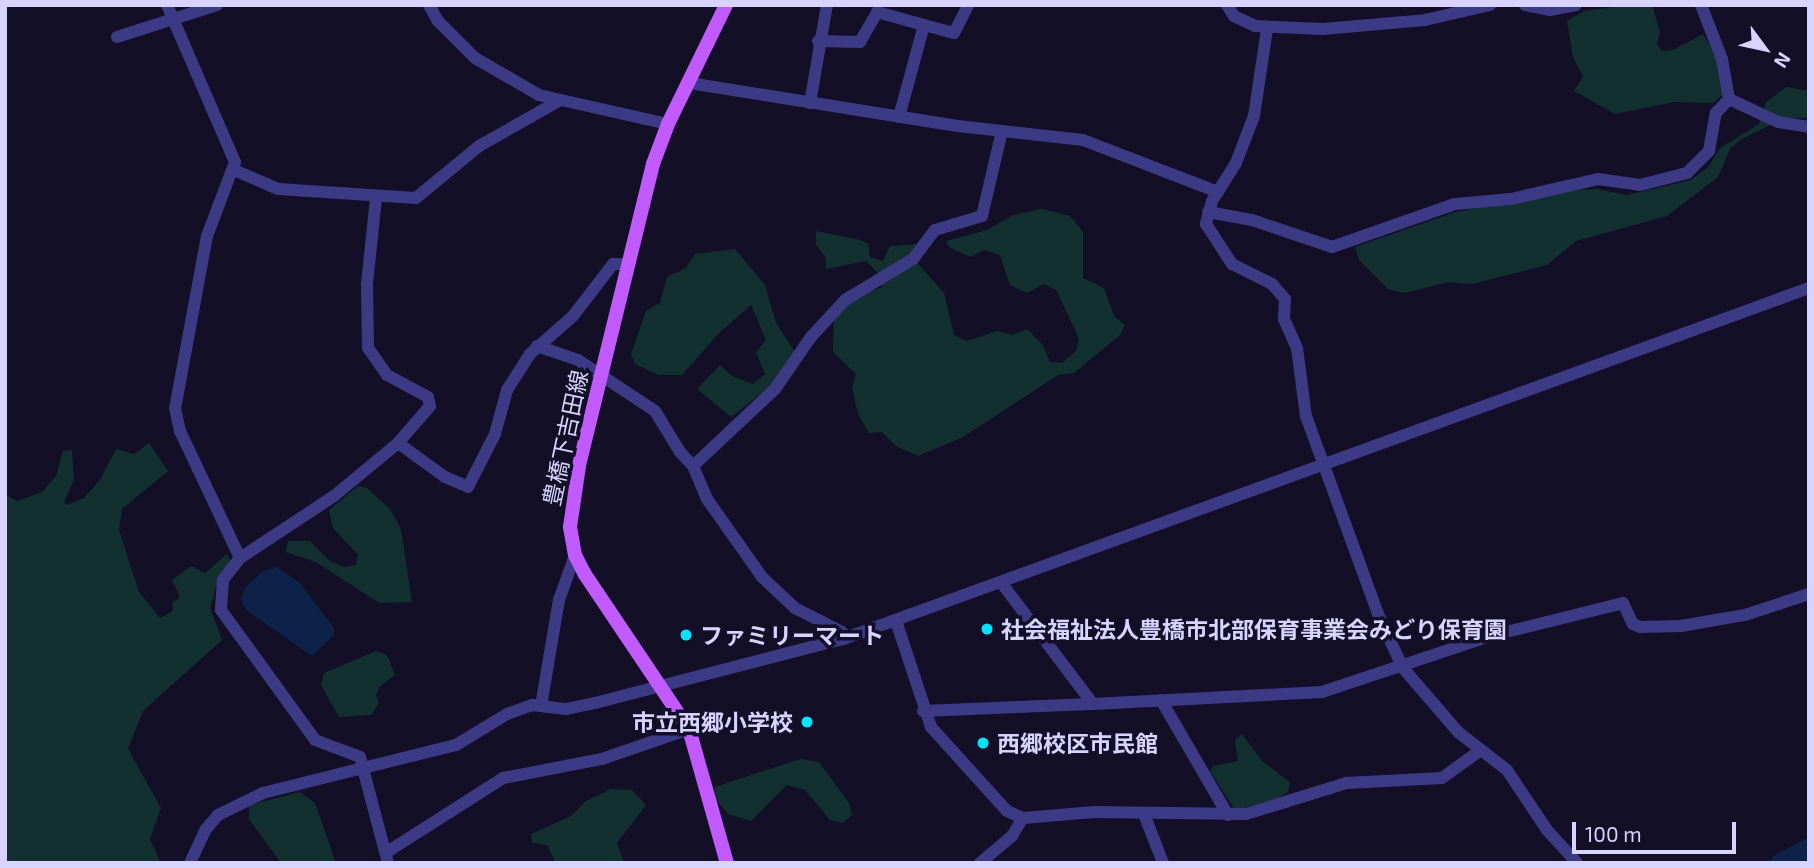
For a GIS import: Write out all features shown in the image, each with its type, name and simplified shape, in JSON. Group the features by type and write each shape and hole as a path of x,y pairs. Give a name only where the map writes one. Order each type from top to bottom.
{"main road":[{"name":"豊橋下吉田線","path":"575,555 572,501 629,264 668,124 726,5"},
{"path":"575,555 689,729 727,863"}],"street":[{"path":"167,5 233,151 234,170 207,236 175,408 180,431 240,558"},
{"path":"117,37 217,5"},
{"path":"429,5 450,34 482,63 559,101 668,124"},
{"path":"810,103 818,41 827,5"},
{"path":"818,41 860,42 877,12 954,33 968,5"},
{"path":"1227,5 1245,23 1267,29 1357,27 1425,20 1490,5"},
{"path":"1525,5 1550,10 1576,5"},
{"path":"1701,5 1722,60 1729,99"},
{"path":"899,117 924,25"},
{"path":"1267,29 1254,116 1240,155 1208,212 1211,235 1232,264 1272,284 1285,299 1284,319 1297,348 1304,406 1328,466 1378,614 1403,667 1458,732 1507,770 1547,830 1577,863"},
{"path":"689,83 899,117 1101,145 1217,192"},
{"path":"1729,99 1779,122 1809,127"},
{"path":"1208,212 1262,222 1332,247 1455,204 1511,199 1598,179 1625,185 1649,184 1699,165 1714,135 1716,113 1729,99"},
{"path":"234,170 278,188 376,198 416,198 479,146 559,101"},
{"path":"693,466 775,389 811,337 845,300 914,259 935,230 982,216 1002,131"},
{"path":"376,198 368,284 368,348 387,375 431,400 398,443 334,496 240,558 223,580 221,610 315,740 360,757 366,769 388,858 503,778 602,759 689,729"},
{"path":"398,443 468,487 495,434 507,390 537,346 573,316 613,264 629,264"},
{"path":"190,863 206,829 234,804 456,745 507,713 541,706 566,709 665,689 843,639 1003,585 1809,288"},
{"path":"537,346 566,353 655,411 680,452 693,466 707,499 762,577 795,608 842,632 843,639"},
{"path":"541,706 559,600 575,555"},
{"path":"1003,585 1093,704"},
{"path":"923,711 1322,692 1490,636 1623,603 1633,624 1640,627 1681,626 1745,615 1809,594"},
{"path":"896,621 923,711 941,742 1007,811 1023,818 1144,814 1228,815 1265,810 1347,783 1442,778 1481,750"},
{"path":"1161,700 1228,815"},
{"path":"1144,814 1163,863"},
{"path":"980,863 1012,836 1023,818"}],"green space":[{"path":"1627,5 1652,5 1660,32 1657,44 1662,51 1673,50 1703,34 1722,65 1726,92 1713,103 1674,102 1615,114 1574,91 1583,77 1573,57 1567,21 1584,11"},
{"path":"1786,87 1809,91 1809,118 1784,118 1740,140 1730,149 1718,177 1667,216 1576,241 1547,265 1472,284 1449,282 1404,293 1388,289 1359,260 1355,247 1455,212 1571,190 1597,189 1627,195 1691,180 1709,166 1720,148 1759,124 1766,102"},
{"path":"1042,209 1070,216 1083,232 1083,278 1104,288 1114,316 1125,325 1120,335 1074,373 1058,375 963,437 918,456 896,446 882,432 869,433 858,414 852,388 856,374 833,352 834,315 853,299 882,287 879,274 866,261 826,269 825,256 816,245 816,231 861,240 868,244 870,257 883,261 890,246 917,244 911,256 944,293 954,335 967,341 997,331 1013,335 1027,329 1043,345 1050,362 1062,363 1076,351 1079,338 1056,290 1044,284 1027,293 1010,285 1000,255 984,250 970,257 949,247 946,241 987,230 1013,215"},
{"path":"735,249 765,285 776,323 795,352 772,385 731,417 697,389 720,365 732,376 753,384 765,374 756,352 766,340 751,305 718,334 682,375 658,375 635,364 631,354 646,311 660,303 667,277 686,268 695,254"},
{"path":"149,443 168,471 122,509 119,530 139,592 160,618 173,611 172,603 180,597 172,580 191,566 205,573 227,554 231,561 218,580 210,608 222,640 143,711 128,749 161,808 150,839 161,863 5,863 5,460 6,495 17,501 42,492 56,476 63,451 72,450 74,480 64,502 67,505 84,498 100,480 116,449 134,454"},
{"path":"358,486 367,488 390,509 401,529 412,602 379,603 316,562 286,552 288,541 310,541 330,561 344,567 356,565 358,555 333,528 329,510"},
{"path":"376,651 387,655 395,675 381,685 376,695 379,703 371,715 339,717 321,685 324,673"},
{"path":"1242,734 1262,761 1290,782 1288,792 1279,798 1235,810 1210,771 1213,766 1238,761 1235,740"},
{"path":"800,759 819,762 849,803 852,815 843,823 830,820 805,790 787,785 751,821 728,814 714,797 715,787"},
{"path":"611,789 632,790 646,805 617,843 624,862 556,863 547,845 532,843 531,834 571,816 586,801"},
{"path":"300,792 315,803 336,863 281,863 249,819 249,805"}],"water":[{"path":"276,567 299,582 334,628 334,635 312,656 246,610 241,600 245,588 263,571"}],"waterway":[{"path":"1779,863 1809,847"}],"place":[{"name":"社会福祉法人豊橋市北部保育事業会みどり保育園","path":"987,629"},
{"name":"ファミリーマート","path":"686,635"},
{"name":"市立西郷小学校","path":"807,722"},
{"name":"西郷校区市民館","path":"983,743"}]}
